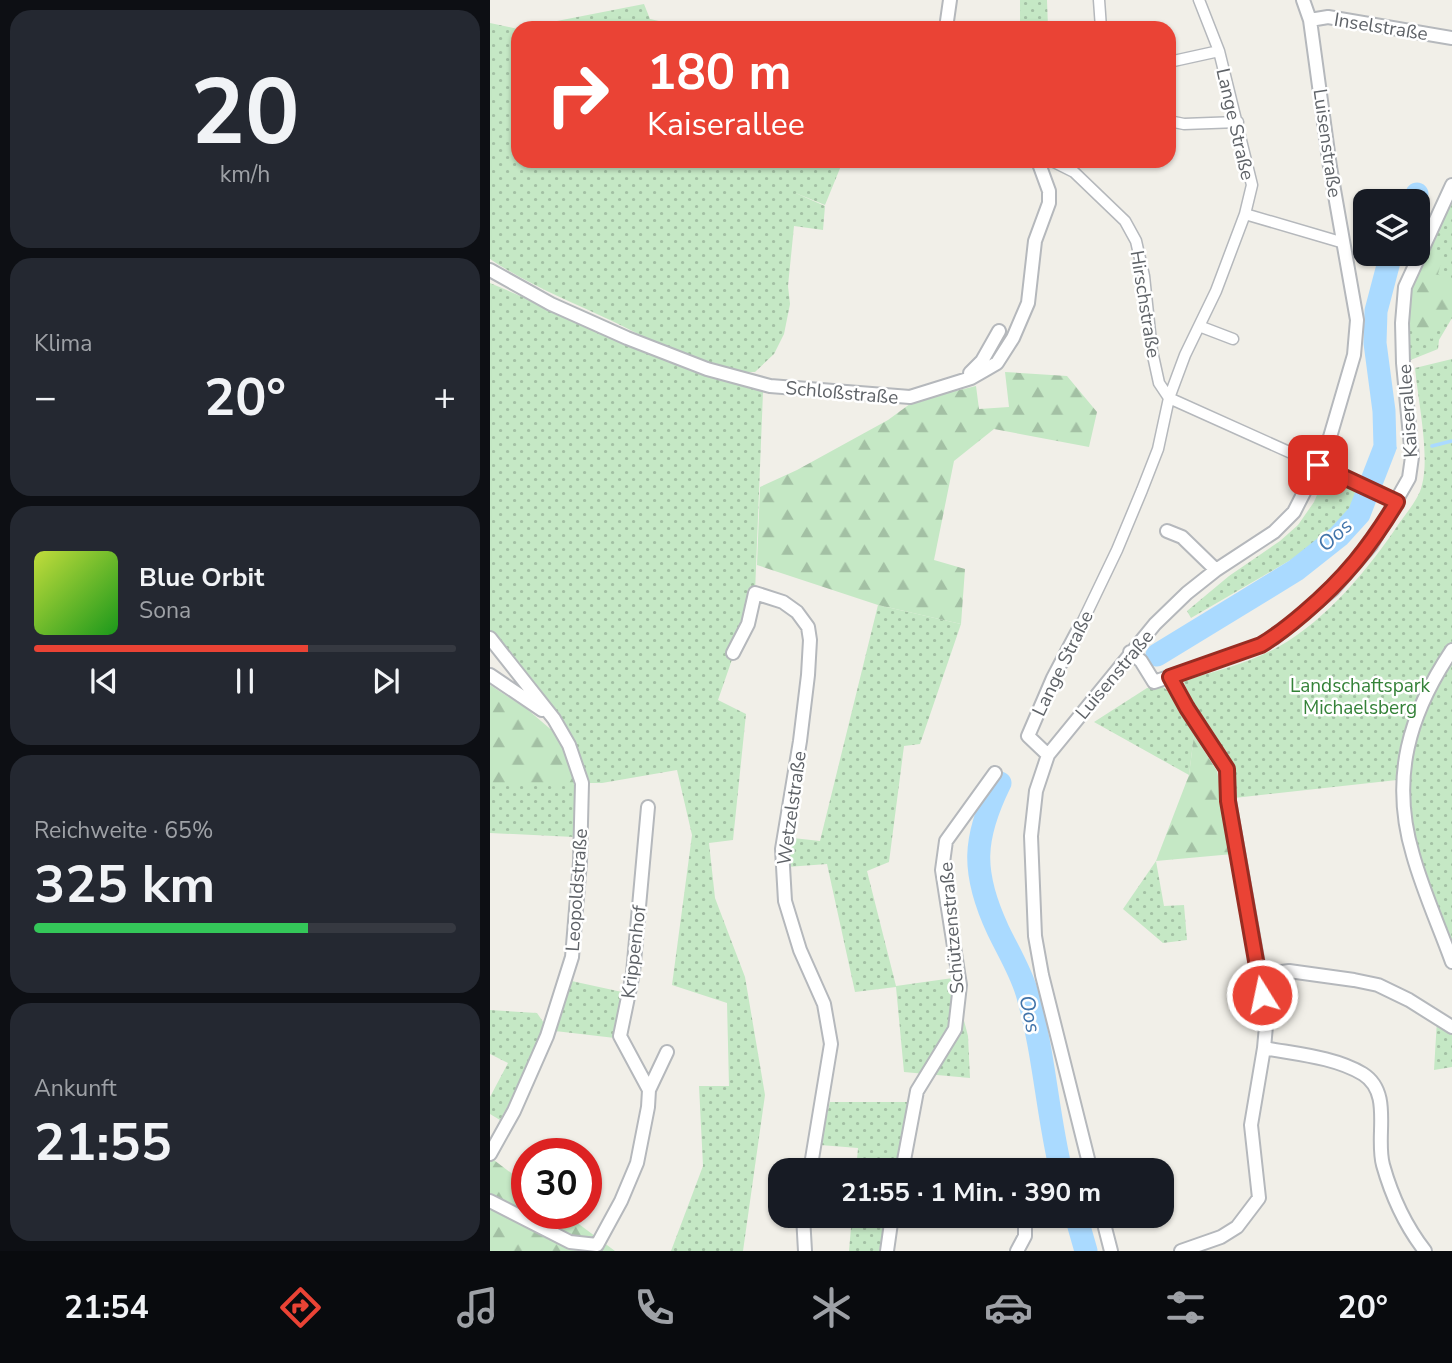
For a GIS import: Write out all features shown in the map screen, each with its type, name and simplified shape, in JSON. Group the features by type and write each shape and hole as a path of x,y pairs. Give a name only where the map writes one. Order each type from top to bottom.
{"street":[{"path":"947,21 950,0"},
{"path":"1098,0 1100,21"},
{"name":"Lange Straße","path":"1048,755 1028,736 1053,678 1118,550 1157,449 1169,398 1216,291 1245,214 1252,185 1219,51 1199,0"},
{"name":"Luisenstraße","path":"1048,755 1130,652 1178,601 1216,570 1274,532 1294,512 1318,465 1343,397 1354,355 1357,320 1330,167 1311,20 1303,0"},
{"name":"Inselstraße","path":"1311,20 1328,17 1452,38"},
{"path":"1176,60 1219,51"},
{"path":"1176,122 1238,122"},
{"name":"Schloßstraße","path":"490,270 551,304 700,367 770,386 910,397 962,381 997,363 1013,338 1028,303 1035,241 1049,202 1044,168"},
{"name":"Hirschstraße","path":"1060,168 1074,172 1125,220 1136,241 1144,276 1152,351 1159,383 1169,398"},
{"name":"Kaiserallee","path":"1170,677 1274,638 1333,589 1371,545 1397,502 1409,478 1412,457 1403,363 1405,287 1452,185"},
{"path":"1245,214 1344,243"},
{"path":"1199,326 1233,339"},
{"path":"962,381 982,361 999,331"},
{"path":"1169,398 1397,502"},
{"path":"1167,531 1182,537 1216,570"},
{"name":"Wetzelstraße","path":"733,653 748,624 755,593 783,602 797,612 808,626 808,675 782,849 785,901 800,950 824,1003 831,1044 812,1158"},
{"name":"Leopoldstraße","path":"490,638 554,719 569,745 582,783 580,862 572,957 547,1036 514,1111 490,1154"},
{"path":"1452,650 1432,680 1413,724 1405,759 1405,813 1412,854 1452,961"},
{"path":"1130,652 1141,660 1154,682 1170,677 1227,769 1228,801 1267,1015 1251,1125 1259,1198 1237,1227 1221,1237 1181,1251"},
{"path":"490,675 554,719"},
{"path":"1048,755 1036,790 1032,815 1035,936 1042,975 1088,1158"},
{"name":"Schützenstraße","path":"904,1158 916,1091 955,1029 960,985 942,870 946,841 995,773"},
{"name":"Krippenhof","path":"648,807 633,973 620,1036 649,1090"},
{"path":"1258,975 1289,971 1378,985 1409,1000 1452,1027"},
{"path":"1264,1048 1333,1062 1365,1074 1378,1092 1382,1110 1381,1160 1394,1201 1409,1231 1425,1251"},
{"path":"490,1201 570,1242 597,1245 621,1201 637,1163 649,1090 667,1052"},
{"path":"804,1228 805,1251"},
{"path":"887,1251 890,1228"},
{"path":"1017,1251 1025,1236 1025,1228"},
{"path":"1105,1228 1111,1251"}],"green space":[{"path":"1020,0 1047,0 1048,21 1020,21"},
{"path":"644,4 650,19 659,21 557,21"},
{"path":"490,23 511,28 511,168 840,168 825,205 793,192 825,206 823,230 794,226 788,286 790,304 784,334 774,354 755,372 718,368 680,354 533,284 490,259"},
{"path":"1452,184 1452,318 1439,340 1438,349 1403,363 1402,323 1423,266 1430,266 1430,245"},
{"path":"1430,246 1443,256 1438,274 1452,284 1452,308 1432,339 1406,327 1407,289 1417,266 1430,266"},
{"path":"490,283 705,375 763,392 755,593 718,700 746,714 733,840 709,843 715,898 745,977 765,1095 743,1251 671,1251 703,1166 699,1086 729,1086 727,1003 672,985 692,835 677,770 602,783 582,783 569,745 490,638"},
{"name":"Landschaftspark Michaelsberg","path":"1452,359 1452,951 1418,852 1406,779 1234,798 1234,772 1183,681 1244,662 1278,647 1314,622 1361,574 1413,504 1422,485 1425,459 1415,368"},
{"path":"1005,372 1067,376 1097,412 1089,447 994,429 954,461 934,560 965,569 961,624 878,605 757,565 760,487 888,420 914,401 976,386 979,409 1009,407"},
{"path":"1325,476 1357,490 1349,513 1313,547 1191,618 1187,611 1298,525 1314,502"},
{"path":"878,605 961,624 920,744 904,746 889,862 867,871 896,986 953,978 968,1036 970,1078 904,1072 896,987 855,992 827,864 787,867 793,838 820,841"},
{"path":"490,685 527,709 569,745 574,783 490,783"},
{"path":"1163,687 1194,735 1189,775 1094,722 1147,688"},
{"path":"1194,735 1217,771 1233,854 1156,861 1189,775"},
{"path":"490,783 574,783 574,837 490,833"},
{"path":"1156,861 1164,906 1184,905 1187,940 1163,943 1123,909"},
{"path":"567,980 622,992 615,1038 555,1031"},
{"path":"490,1010 537,1013 546,1026 526,1073 500,1120 490,1114 490,1097 508,1063 490,1054"},
{"path":"1452,1019 1452,1067 1434,1070 1437,1020"},
{"path":"830,1102 910,1102 899,1158 857,1158 858,1148 820,1145"},
{"path":"490,1157 511,1173 511,1229 585,1229 615,1251 490,1251"},
{"path":"851,1228 884,1228 879,1251 849,1251"}],"waterway":[{"name":"Oos","path":"1157,655 1296,570 1339,536 1359,514 1385,447 1384,411 1375,343 1376,311 1388,266"},
{"path":"1432,446 1452,441"},
{"path":"1385,447 1395,448"},
{"name":"Oos","path":"1000,783 980,838 980,873 989,909 1027,993 1038,1037 1058,1158"},
{"name":"Oos","path":"1079,1228 1086,1251"}],"route":[{"path":"1262,995 1228,801 1227,769 1170,677 1274,638 1333,589 1371,545 1397,502 1318,465"}]}
